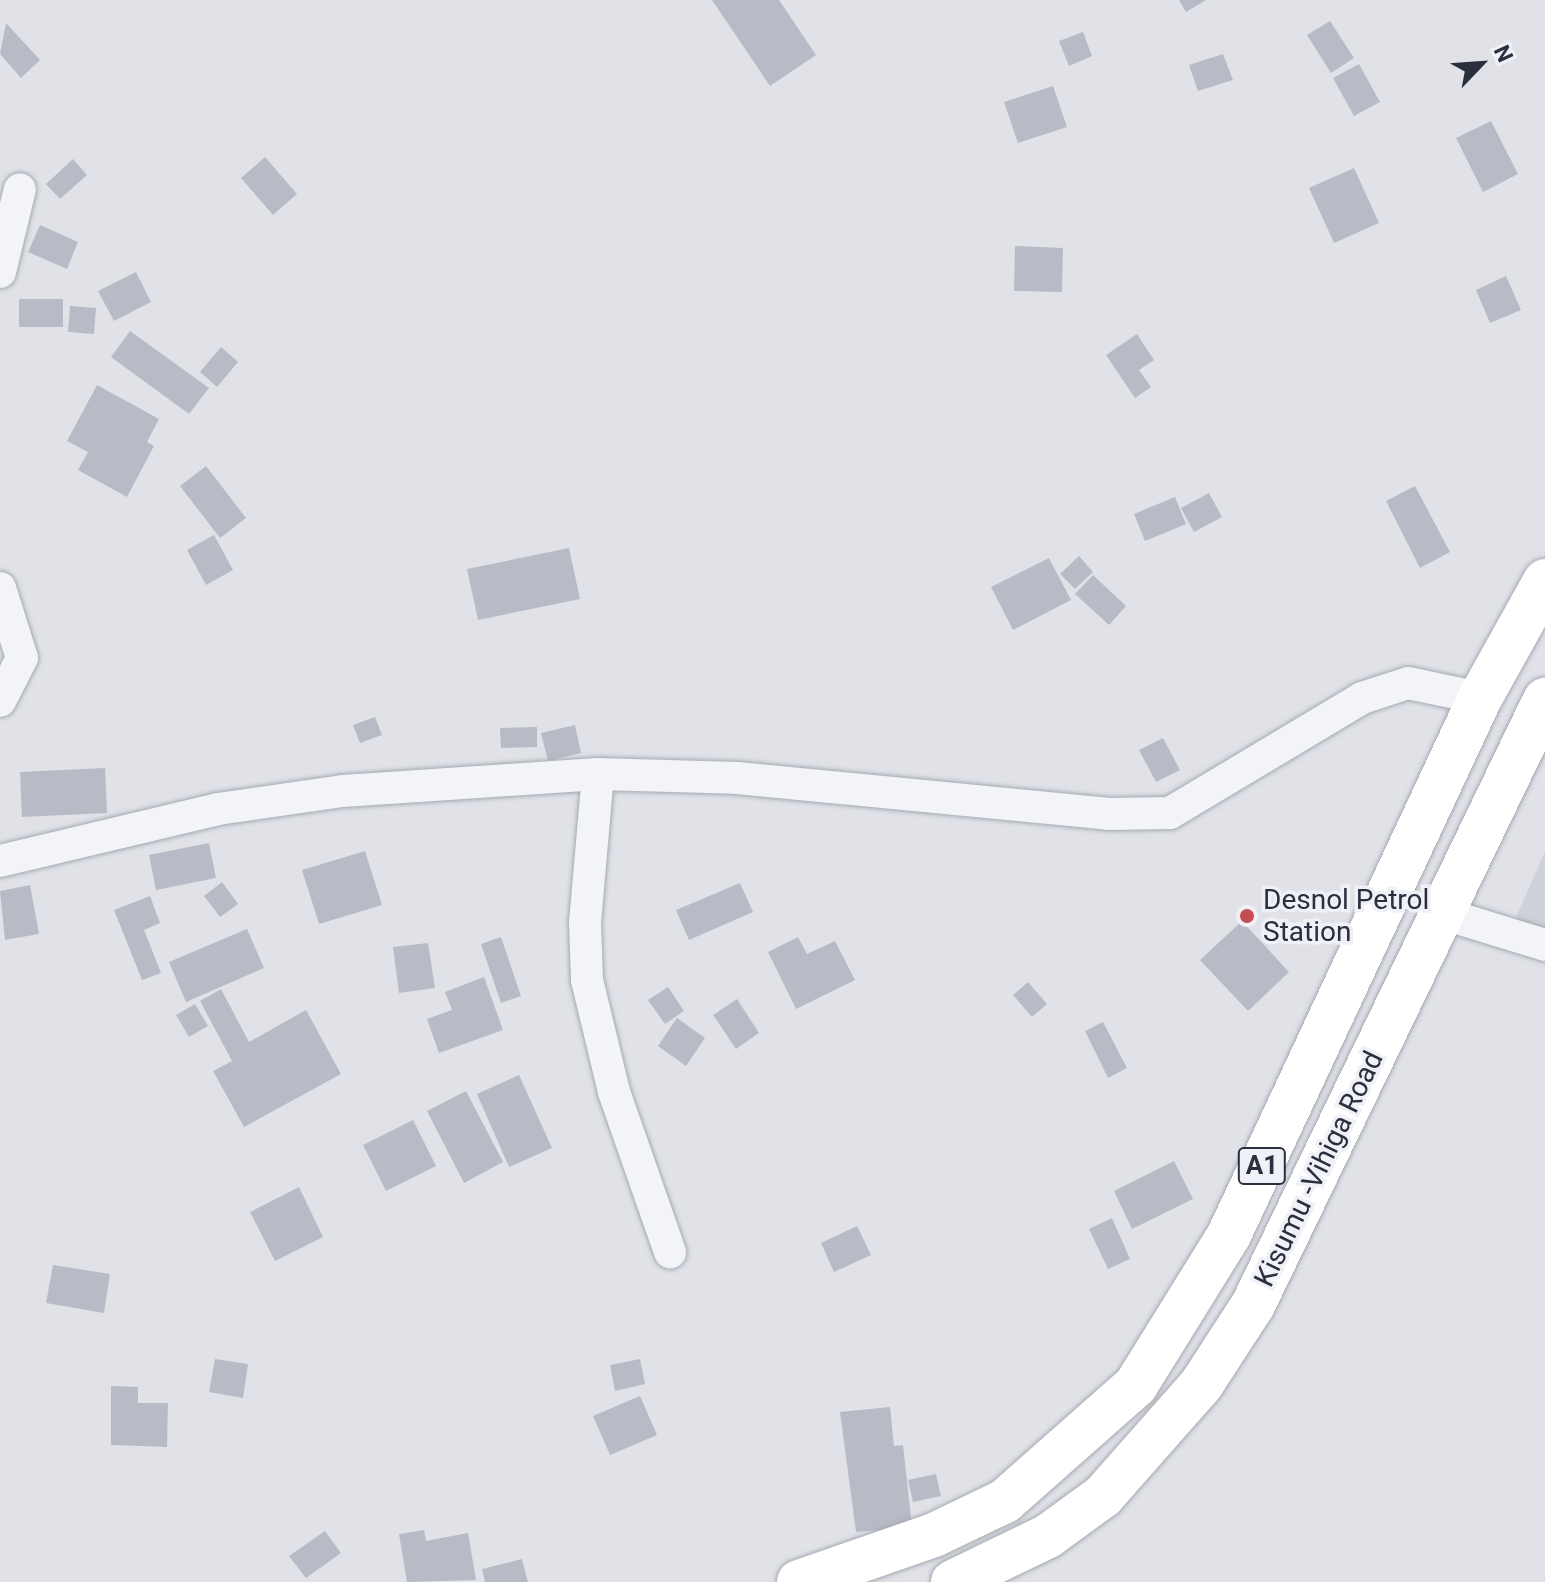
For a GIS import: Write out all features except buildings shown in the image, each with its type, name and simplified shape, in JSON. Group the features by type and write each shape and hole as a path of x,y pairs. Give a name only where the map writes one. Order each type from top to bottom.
{"highway":[{"name":"Kisumu -Vihiga Road","path":"799,1582 934,1535 1005,1501 1136,1385 1229,1235 1480,698 1545,581"},
{"name":"Kisumu -Vihiga Road","path":"953,1582 1048,1536 1103,1496 1201,1385 1253,1305 1545,700"}],"street":[{"path":"0,272 20,189"},
{"path":"0,588 22,658 0,701"},
{"path":"0,861 218,809 343,791 598,774 737,778 1109,814 1170,813 1362,698 1408,683 1480,698"},
{"path":"598,774 585,922 587,980 614,1092 670,1252"},
{"path":"1441,913 1545,945"}],"shaded area":[{"path":"1545,851 1545,940 1510,931"}],"place":[{"name":"Desnol Petrol Station","path":"1247,916"}]}
